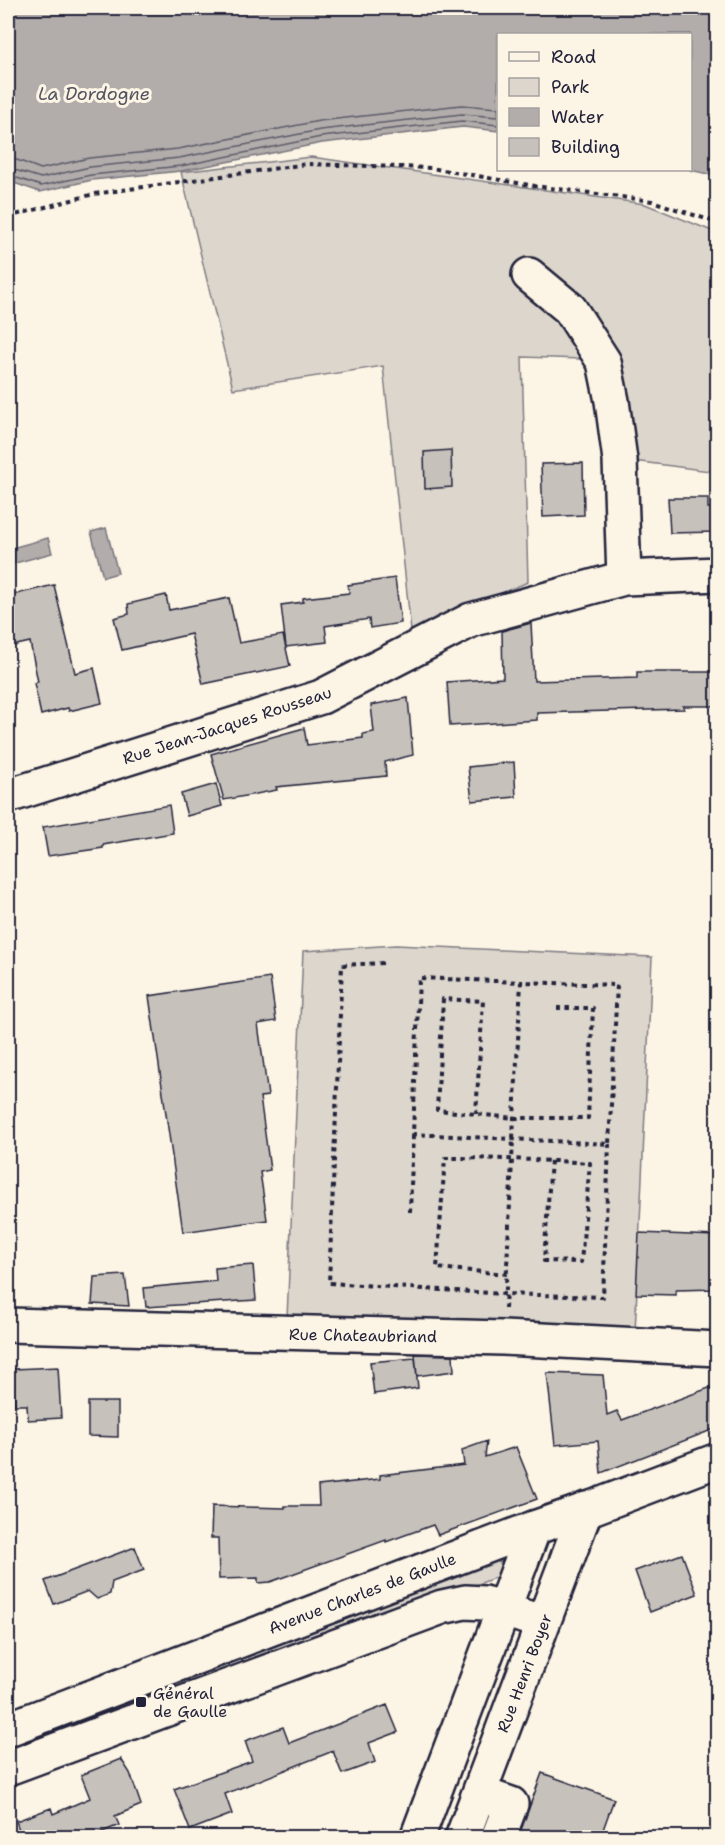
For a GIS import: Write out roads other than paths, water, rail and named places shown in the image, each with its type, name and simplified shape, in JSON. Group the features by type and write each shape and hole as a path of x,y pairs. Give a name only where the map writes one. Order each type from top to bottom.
{"street":[{"path":"529,275 570,309 603,362 612,401 620,460 624,578"},
{"name":"Rue Jean-Jacques Rousseau","path":"8,796 321,697 471,620 624,578 717,574"},
{"name":"Rue Chateaubriand","path":"8,1325 503,1338 717,1349"},
{"name":"Avenue Charles de Gaulle","path":"8,1729 717,1460"},
{"name":"Rue Henri Boyer","path":"462,1838 586,1509"},
{"path":"417,1838 534,1528"},
{"path":"8,1768 442,1607 465,1602 484,1603 543,1623"},
{"path":"479,1793 511,1804 498,1838"}],"water":[{"name":"La Dordogne","path":"8,8 717,8 717,176 692,170 692,33 497,33 497,131 463,127 322,143 181,171 92,180 40,192 8,181"},
{"path":"106,528 118,573 103,577 91,532"},
{"path":"48,538 52,553 8,565 8,549"}],"place":[{"name":"Général de Gaulle","path":"141,1702"}]}
